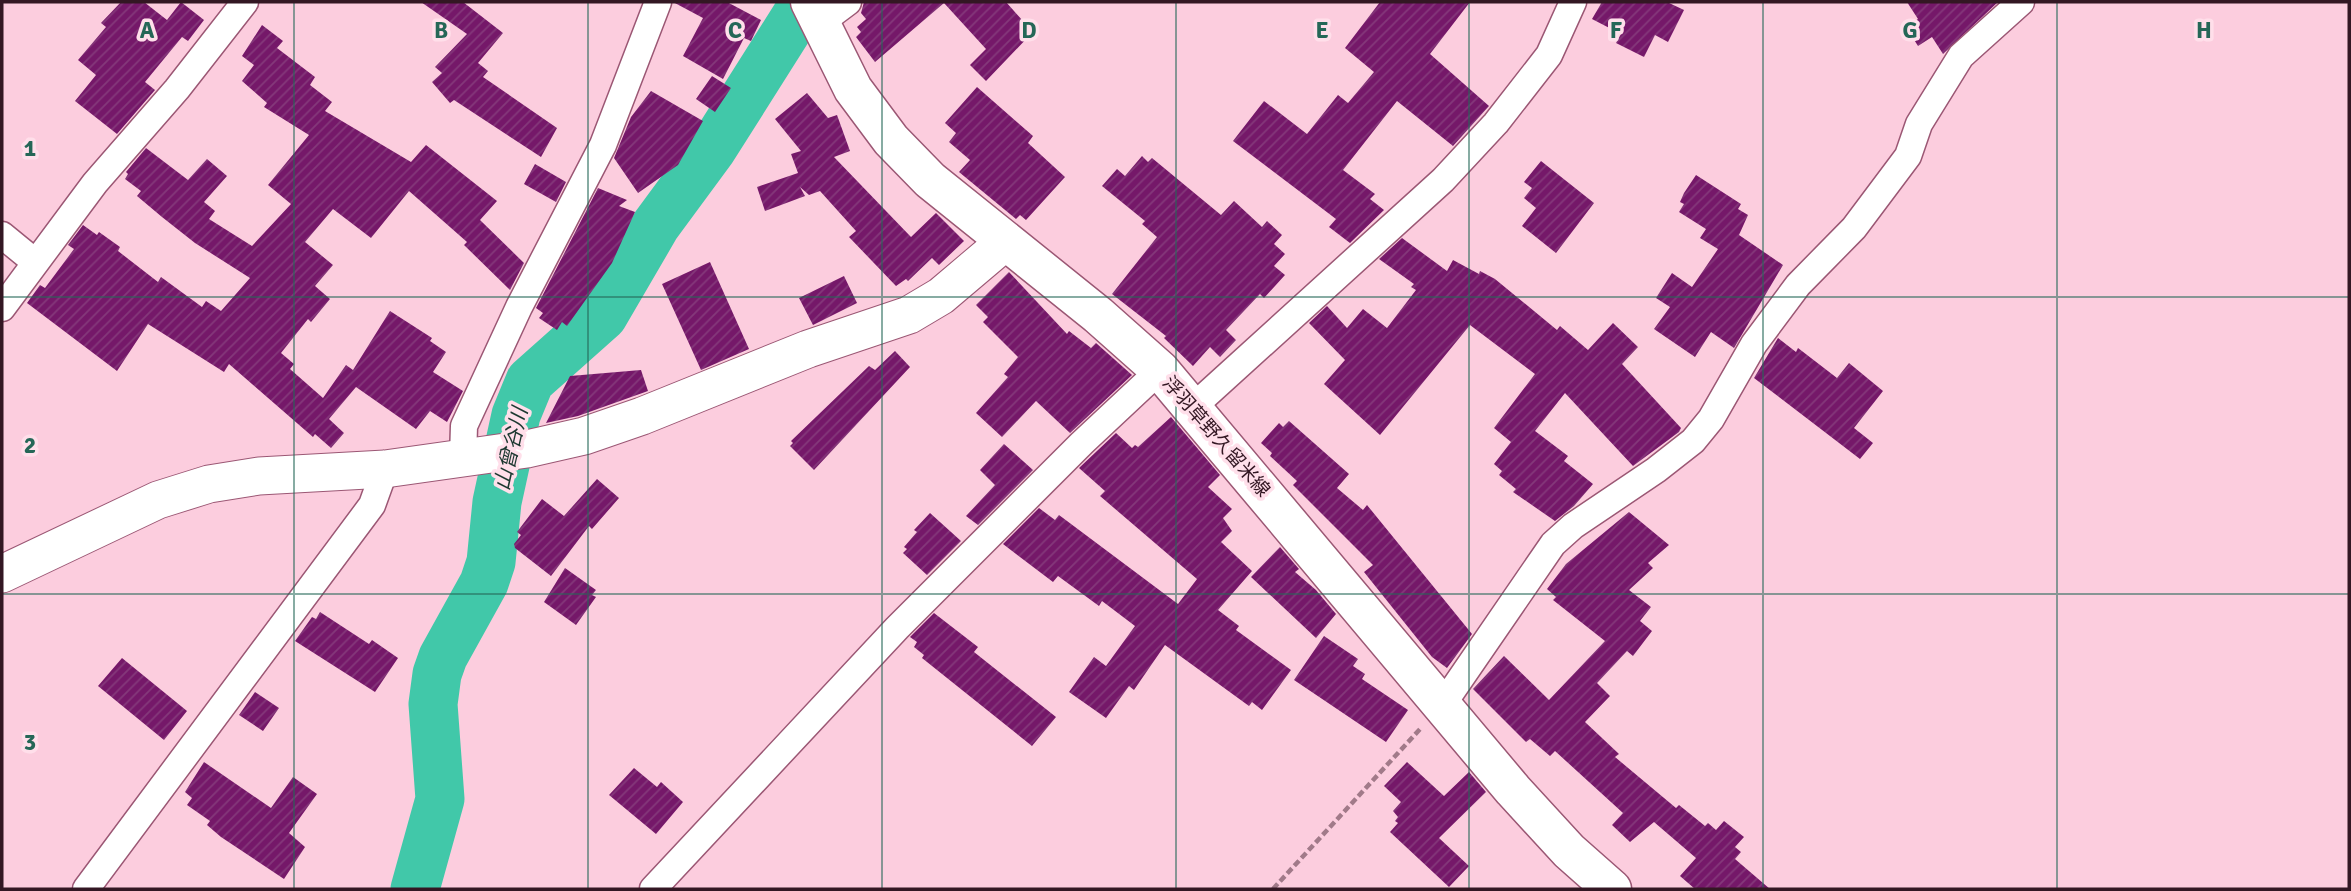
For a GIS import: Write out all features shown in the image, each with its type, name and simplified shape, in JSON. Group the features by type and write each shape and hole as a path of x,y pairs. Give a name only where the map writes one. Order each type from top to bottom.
{"main road":[{"name":"浮羽草野久留米線","path":"823,9 853,89 891,140 930,180 1098,315 1160,370 1441,707 1465,731 1547,828 1612,889"}],"street":[{"path":"2,308 95,183 177,89 246,2"},
{"path":"494,453 464,426 519,307 603,145 658,2"},
{"path":"1193,407 1443,180 1496,123 1549,55 1573,2"},
{"path":"1441,707 1553,544 1573,526 1656,470 1693,440 1710,419 1768,324 1798,285 1854,228 1908,156 1919,124 1961,55 2021,2"},
{"path":"2,235 36,261"},
{"path":"2,574 158,500 209,484 258,476 385,468 494,453 584,436 642,416 808,349 909,315 941,296 1006,241"},
{"path":"653,889 897,628 1082,443 1160,370"},
{"path":"86,889 372,505 385,468"}],"path":[{"path":"1273,889 1441,707"}],"building":[{"path":"121,2 144,2 167,20 181,2 204,20 188,41 182,37 145,82 155,90 117,134 75,101 96,75 78,60 106,27 101,23"},
{"path":"421,2 463,2 503,33 478,63 488,71 483,77 557,128 541,157 454,100 450,103 432,82 442,73 435,67 467,34"},
{"path":"673,2 727,2 761,20 751,41 744,38 723,79 683,56 703,18"},
{"path":"864,2 1006,2 1023,21 1030,35 986,81 970,65 986,49 944,3 875,62 856,37 861,32 857,27 866,19 861,13"},
{"path":"1380,2 1470,2 1430,54 1489,106 1453,146 1397,101 1343,170 1375,194 1370,199 1384,210 1350,243 1329,227 1336,219 1233,141 1264,101 1307,134 1338,95 1348,103 1374,72 1345,48"},
{"path":"1602,2 1667,2 1684,10 1668,42 1655,35 1644,57 1616,43 1621,34 1592,19"},
{"path":"1907,2 1998,2 1943,54 1932,37 1918,46 1906,27 1918,19"},
{"path":"262,25 283,41 277,48 315,77 310,85 332,102 325,111 411,162 426,145 497,201 480,220 524,263 510,290 464,245 467,242 409,191 371,238 333,209 305,242 333,265 315,286 330,299 311,322 308,319 281,353 294,364 290,369 323,398 346,365 353,370 390,311 432,338 430,341 446,352 433,372 463,391 447,422 430,411 416,429 356,387 329,419 344,433 331,448 315,434 313,437 229,364 224,372 148,324 117,371 27,303 40,285 45,288 74,249 68,245 83,225 97,235 99,232 120,247 118,251 158,282 161,277 202,307 206,301 221,311 250,278 195,243 162,217 137,196 141,191 125,179 128,174 126,172 146,148 188,180 207,159 227,176 204,202 215,211 209,219 252,246 291,204 268,185 309,135 264,107 267,103 242,81 254,65 242,56"},
{"path":"712,76 731,88 715,112 696,99"},
{"path":"977,87 1033,136 1028,143 1065,177 1026,220 1020,215 1016,219 959,172 970,160 949,142 956,133 945,123"},
{"path":"651,91 703,121 678,165 638,193 614,158 631,117"},
{"path":"807,93 828,118 837,115 850,151 834,157 911,237 936,213 964,241 939,265 932,258 908,281 906,279 896,286 849,237 856,231 820,191 809,195 800,187 805,196 765,211 757,187 798,173 791,154 801,151 775,119"},
{"path":"1142,156 1148,162 1152,158 1221,215 1234,201 1262,227 1267,221 1282,235 1274,244 1285,254 1274,266 1285,275 1264,298 1260,294 1226,330 1236,340 1220,357 1210,347 1193,366 1164,338 1166,336 1112,294 1157,237 1142,224 1145,221 1102,186 1117,169 1125,176"},
{"path":"1541,161 1594,203 1556,253 1522,226 1536,208 1524,198 1532,188 1524,182"},
{"path":"535,164 566,182 556,202 524,184"},
{"path":"1696,175 1741,204 1738,209 1748,215 1739,235 1783,265 1734,348 1711,332 1695,357 1654,329 1670,307 1656,298 1672,273 1692,287 1718,249 1700,238 1706,229 1679,212 1684,204 1680,202 1684,193"},
{"path":"598,188 627,200 619,206 635,212 612,263 567,326 562,322 557,330 539,318 543,313 536,308"},
{"path":"1402,238 1447,271 1453,260 1495,279 1557,330 1560,326 1588,350 1613,323 1638,347 1622,364 1681,428 1679,432 1633,466 1565,393 1535,431 1568,456 1564,461 1593,484 1574,506 1555,521 1513,492 1516,489 1499,475 1502,471 1494,464 1511,442 1494,428 1535,374 1470,325 1380,435 1324,384 1345,360 1309,323 1327,306 1347,328 1363,309 1387,328 1416,290 1411,287 1414,284 1379,259"},
{"path":"710,262 749,349 701,370 662,284"},
{"path":"1009,272 1067,334 1069,331 1091,348 1096,343 1132,375 1070,433 1036,401 1002,437 976,413 1008,377 1004,374 1018,357 983,322 988,317 976,305"},
{"path":"844,276 857,303 813,325 799,298"},
{"path":"1778,338 1796,352 1798,348 1837,378 1849,363 1883,391 1854,428 1873,443 1860,459 1754,378"},
{"path":"895,351 910,367 814,470 790,446 793,443 791,441 869,366 875,370"},
{"path":"641,370 648,391 578,416 546,423 570,376"},
{"path":"1171,417 1220,475 1208,487 1232,509 1223,518 1232,531 1221,542 1252,571 1218,610 1239,626 1236,630 1291,670 1262,710 1252,702 1249,706 1165,645 1134,690 1129,686 1106,718 1069,692 1094,657 1106,666 1135,626 1102,601 1099,606 1058,576 1053,582 1003,544 1039,508 1055,520 1059,515 1178,604 1197,579 1100,496 1105,491 1079,468 1116,433 1132,448 1135,445 1138,447"},
{"path":"1289,421 1349,474 1337,488 1363,510 1367,505 1472,634 1447,668 1432,657 1364,572 1373,565 1293,485 1297,481 1270,456 1272,453 1261,443 1279,423 1283,427"},
{"path":"1004,444 1033,470 978,525 966,516 995,485 980,470"},
{"path":"597,479 619,498 592,529 589,526 551,576 515,548 514,544 521,535 517,532 542,499 564,516"},
{"path":"1629,512 1669,545 1648,563 1653,568 1629,590 1651,607 1640,621 1652,631 1633,656 1627,651 1597,683 1610,696 1585,722 1619,754 1615,757 1676,808 1679,805 1705,826 1708,823 1716,830 1724,821 1744,837 1735,847 1741,852 1735,859 1770,889 1695,889 1680,876 1696,858 1654,822 1630,842 1612,825 1623,813 1555,751 1550,756 1530,739 1526,742 1473,689 1504,656 1549,700 1605,641 1553,600 1556,597 1547,589 1566,564"},
{"path":"930,513 961,541 927,575 903,553 907,549 904,547 917,532 914,530"},
{"path":"1280,547 1299,569 1295,572 1316,590 1336,614 1316,638 1251,577"},
{"path":"565,568 596,590 592,595 596,597 576,625 544,602"},
{"path":"320,612 369,644 372,640 398,658 375,692 295,641 312,617 316,619"},
{"path":"934,613 978,647 974,652 1056,717 1032,746 922,658 924,655 914,647 917,642 910,637"},
{"path":"1324,636 1358,659 1353,666 1365,674 1362,679 1408,710 1386,742 1294,680"},
{"path":"122,658 187,711 164,740 98,686"},
{"path":"255,692 279,708 263,731 239,715"},
{"path":"204,762 271,808 293,777 317,794 289,833 305,847 284,879 221,837 207,825 210,821 187,805 192,798 185,792"},
{"path":"1407,762 1444,796 1469,772 1486,792 1439,838 1469,866 1449,887 1390,832 1398,823 1395,821 1398,817 1393,811 1401,802 1384,786"},
{"path":"634,768 657,787 661,782 683,802 656,834 609,795"}],"waterway":[{"name":"山曾谷川","path":"415,889 440,799 433,704 437,674 443,657 484,583 491,562 497,502 516,415 530,381 603,316 656,225 712,149 805,2"}]}
